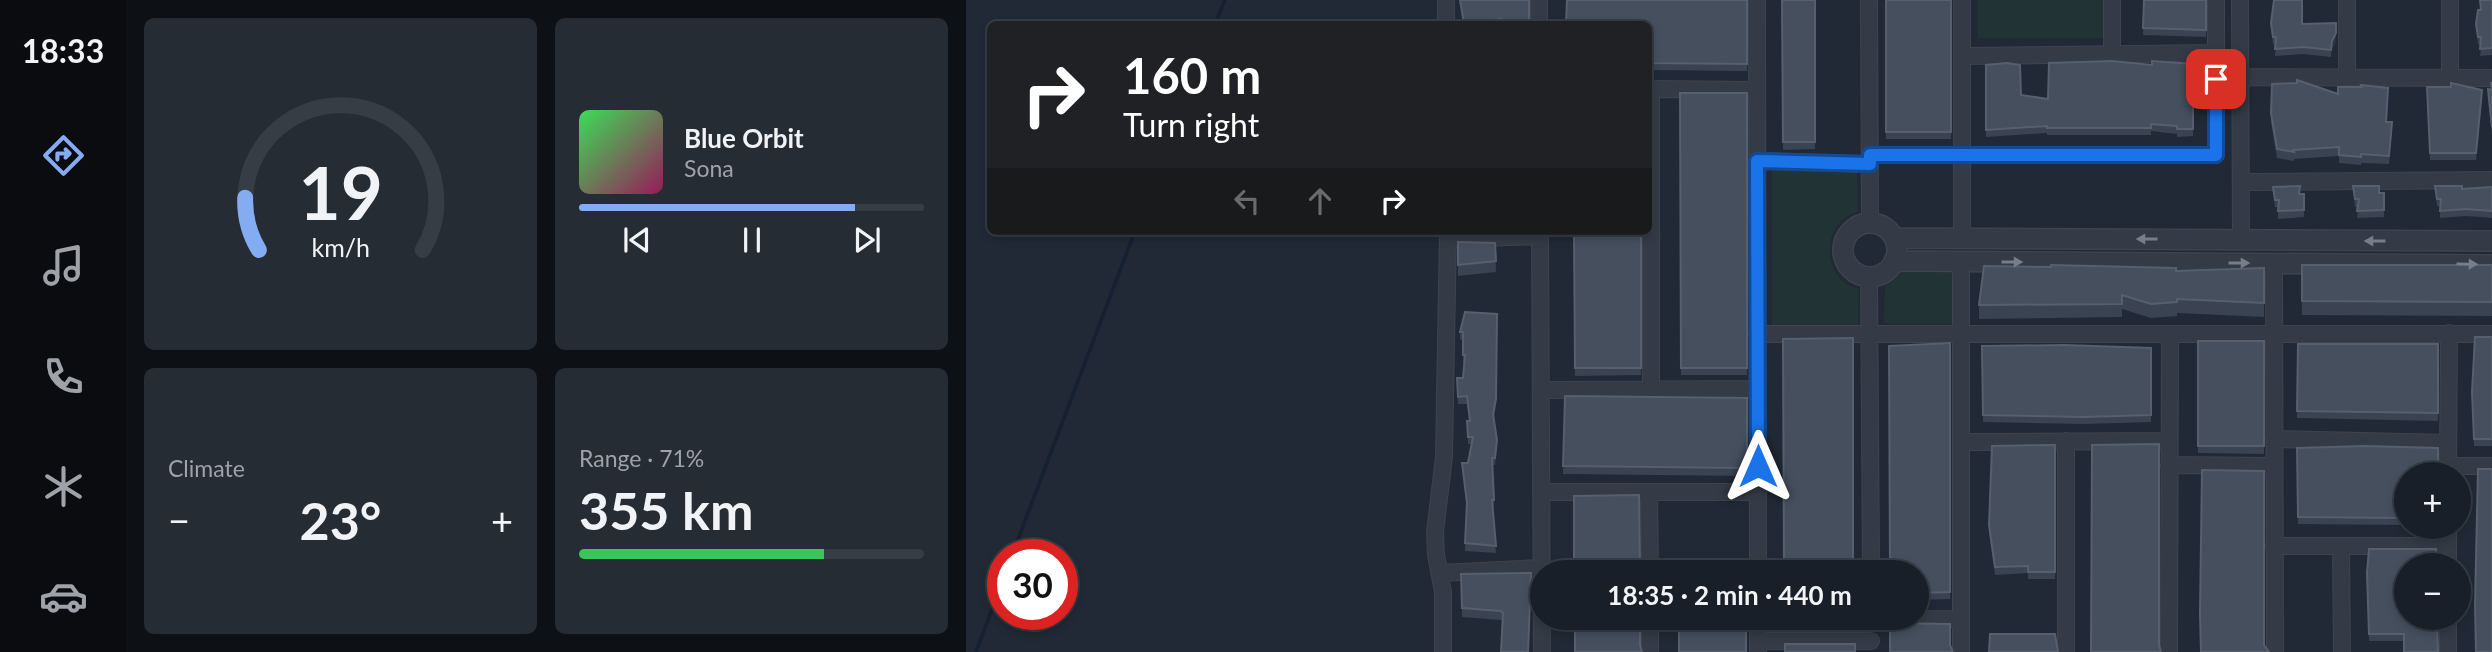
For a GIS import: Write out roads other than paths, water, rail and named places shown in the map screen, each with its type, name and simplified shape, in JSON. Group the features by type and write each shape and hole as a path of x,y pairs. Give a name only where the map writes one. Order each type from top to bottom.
{"street":[{"path":"1446,0 1446,21"},
{"path":"1539,0 1539,21"},
{"path":"1757,0 1758,560"},
{"path":"1869,0 1870,223"},
{"path":"1962,0 1962,238"},
{"path":"2112,0 2112,54"},
{"path":"1757,161 1962,155 2216,155 2216,0"},
{"path":"2240,0 2241,240"},
{"path":"2347,0 2347,77"},
{"path":"2450,0 2450,78"},
{"path":"1962,56 2216,53"},
{"path":"2241,77 2492,78"},
{"path":"1652,89 1757,90"},
{"path":"2241,182 2492,180"},
{"path":"1870,223 1887,229 1894,238 1897,253 1895,261 1883,274 1857,274 1843,253 1847,236 1861,225 1870,223"},
{"path":"1444,652 1443,592 1435,532 1444,457 1448,235"},
{"path":"1540,235 1541,560"},
{"path":"1650,235 1651,389"},
{"path":"1894,238 2492,242"},
{"path":"2416,264 2417,241"},
{"path":"1895,261 2492,265"},
{"path":"1961,261 1961,652"},
{"path":"2274,263 2275,652"},
{"path":"1870,276 1871,560"},
{"path":"2448,462 2449,333"},
{"path":"1758,334 2492,334"},
{"path":"2169,652 2170,334"},
{"path":"1541,390 1758,389"},
{"path":"2274,439 2448,443"},
{"path":"2066,441 2066,652"},
{"path":"1961,442 2169,441"},
{"path":"2169,466 2274,466"},
{"path":"2471,468 2492,466"},
{"path":"1541,492 1758,492"},
{"path":"1649,492 1650,560"},
{"path":"2448,539 2448,553"},
{"path":"2274,546 2448,546"},
{"path":"2341,546 2342,652"},
{"path":"1440,573 1530,569"},
{"path":"1929,619 1961,619"},
{"path":"1542,630 1542,652"},
{"path":"1650,630 1650,652"},
{"path":"2448,630 2448,652"},
{"path":"1758,647 1871,647"}],"waterway":[{"path":"1216,21 1225,0"},
{"path":"1018,539 1133,235"},
{"path":"976,652 987,623"}]}
